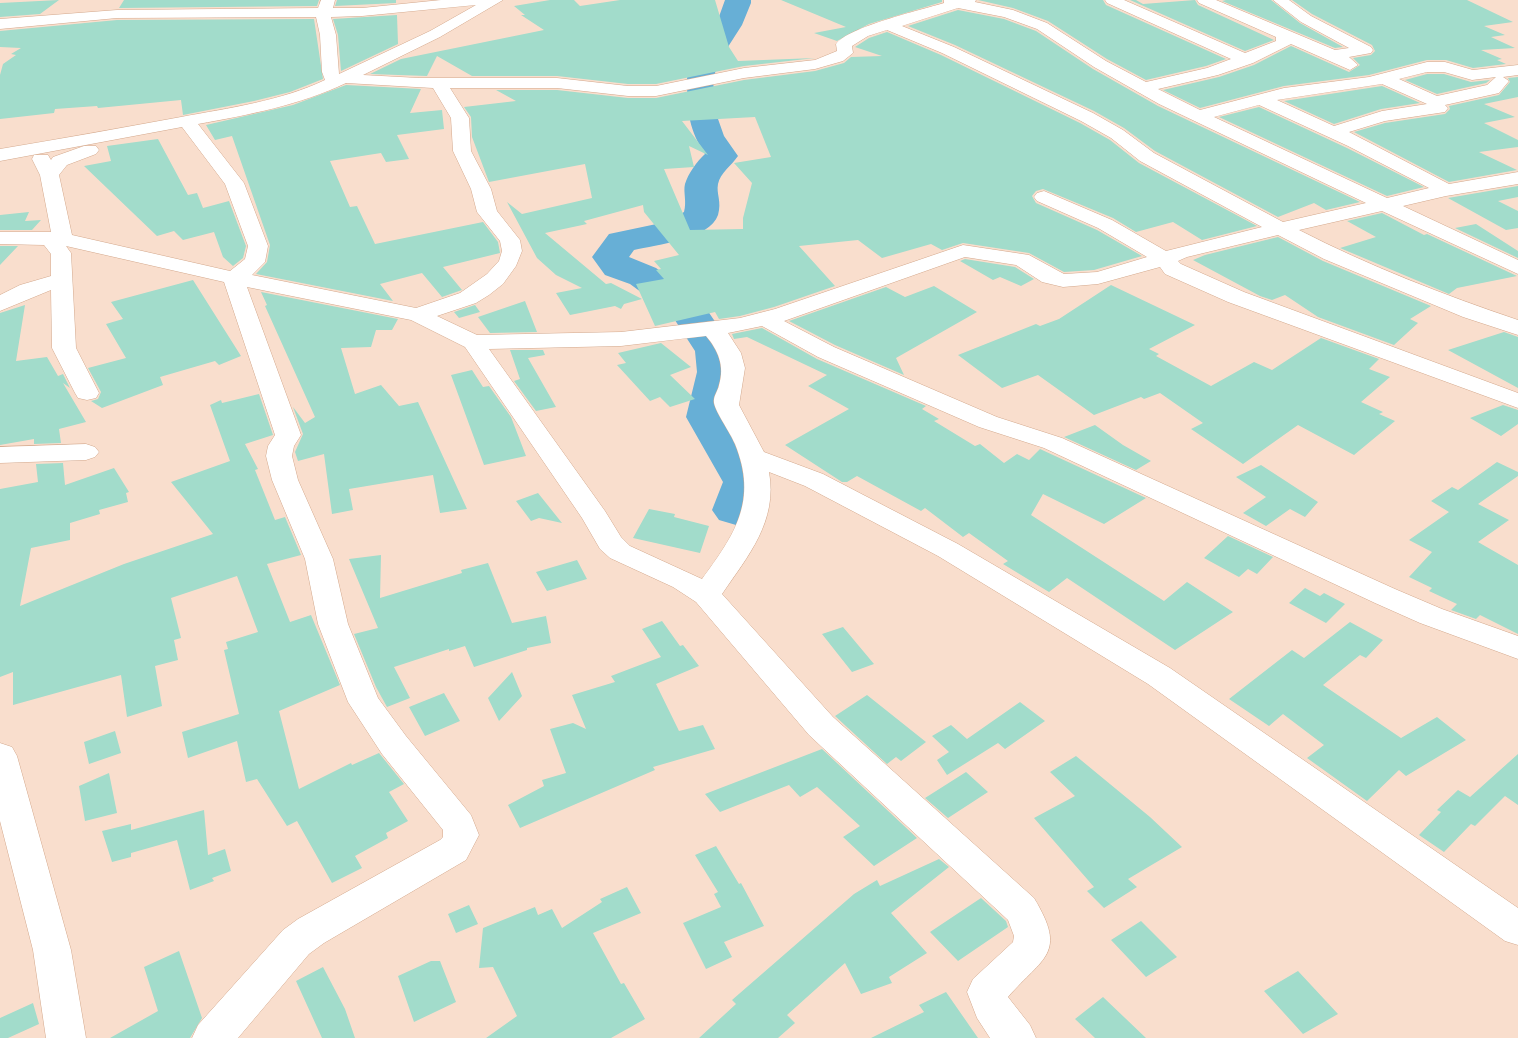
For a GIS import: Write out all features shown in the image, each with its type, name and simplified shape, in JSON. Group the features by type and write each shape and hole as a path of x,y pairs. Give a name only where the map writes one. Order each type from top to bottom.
{"street":[{"path":"0,24 151,13 326,6 393,10 461,1 487,0"},
{"path":"49,175 60,161 73,155 272,104 341,81 435,34 496,0"},
{"path":"1112,0 1247,60"},
{"path":"1204,0 1334,55 1436,102 1493,89 1502,81 1497,74"},
{"path":"1280,0 1306,19 1365,50 1334,55"},
{"path":"326,6 322,18 328,35 330,72 341,81 439,84 543,83 655,91 739,73 799,66 838,58 845,53 844,44 863,34 956,1 1008,13 1042,26 1144,88 1197,116 1334,179 1384,205 1518,268"},
{"path":"54,19 63,6"},
{"path":"890,26 910,32 927,42 948,50 1087,117 1175,173 1331,255 1471,312 1518,328"},
{"path":"1144,88 1212,72 1247,60 1284,43 1284,35"},
{"path":"1197,116 1301,90 1330,88 1437,66 1465,75 1497,74 1518,70"},
{"path":"417,315 468,298 481,290 495,279 509,262 512,251 510,240 487,212 481,189 462,151 460,118 439,84"},
{"path":"1330,88 1382,116"},
{"path":"1260,99 1407,168 1446,190"},
{"path":"1332,132 1382,116 1439,108 1436,102"},
{"path":"3,151 33,149 190,126"},
{"path":"190,126 234,182 258,246 259,256 254,265 234,278"},
{"path":"33,149 43,161 49,175 56,239 61,253 64,348 87,393"},
{"path":"473,342 621,339 712,329 766,319 963,251 973,250 1022,260 1050,277 1063,281 1098,278 1165,259 1180,252 1446,190 1518,178"},
{"path":"1044,197 1106,224 1165,259 1173,269 1236,297 1518,400"},
{"path":"0,238 21,240 56,239 417,315 450,329 473,342 594,517 610,544 620,552 683,580 706,595 821,726 1021,909 1031,924 1034,938 1029,951 996,981 987,992 990,1006 998,1020 1016,1038"},
{"path":"212,1038 296,942 311,931 453,850 460,842 462,833 459,824 394,746 364,702 345,657 333,624 319,558 285,480 279,456 281,446 288,435 234,278"},
{"path":"0,304 28,290 62,280"},
{"path":"766,319 793,336 826,352 988,422 1053,443 1385,596 1431,616 1518,648"},
{"path":"706,595 749,531 758,504 758,478 754,457 727,405 726,396 732,383 732,361 725,343 712,329"},
{"path":"0,455 86,452"},
{"path":"754,457 814,480 940,546 1159,676 1518,929"},
{"path":"0,756 52,950 66,1038"}],"building":[{"path":"59,0 40,14 0,17 0,3"},
{"path":"124,0 319,0 317,6 119,8"},
{"path":"337,0 396,0 396,3 335,6"},
{"path":"550,0 574,0 580,6 620,0 715,0 729,47 738,61 815,58 744,66 656,84 628,84 557,76 472,76 437,56 427,76 370,74 401,59 544,30 521,15 525,15 514,6"},
{"path":"781,0 942,0 942,2 869,24 837,41 814,33 846,27"},
{"path":"978,0 1103,0 1106,5 1226,59 1206,66 1146,80 1107,59 1048,21 1013,8"},
{"path":"1130,0 1136,0 1143,4 1195,0 1198,5 1274,40 1245,51"},
{"path":"1271,0 1300,23 1343,47 1335,48 1222,1"},
{"path":"1292,0 1467,0 1513,22 1484,26 1505,35 1491,37 1515,48 1481,50 1502,59 1497,60 1506,64 1473,68 1446,60 1427,60 1369,75 1284,86 1200,108 1163,90 1219,77 1254,65 1291,46 1349,72 1360,65 1353,58 1371,55 1375,51 1372,45 1312,14"},
{"path":"958,10 1004,19 1036,31 1093,69 1158,106 1360,202 1326,210 1314,203 1278,217 1155,151 1124,128 1094,111 955,45 908,26"},
{"path":"397,15 398,44 341,71 338,35 333,19"},
{"path":"314,19 323,79 290,92 183,115 181,100 98,108 97,106 55,109 54,113 0,119 0,75 3,64 16,55 11,54 21,48 0,47 0,31 117,20"},
{"path":"887,32 941,55 1080,123 1110,140 1139,163 1257,226 1202,240 1173,222 1136,232 1113,218 1043,189 1036,191 1032,196 1036,203 1097,230 1142,256 1094,270 1064,272 1029,253 963,243 942,250 931,244 882,258 858,240 799,246 835,286 838,285 774,307 740,316 719,319 715,312 655,326 636,284 664,279 656,270 661,269 654,261 679,255 644,212 643,205 584,221 587,224 545,233 606,284 611,283 642,299 624,304 621,309 615,306 570,315 556,293 582,288 556,275 537,258 507,202 522,214 592,198 585,164 489,182 472,137 471,117 464,107 516,101 496,90 557,90 628,98 656,98 744,80 815,71 844,63 851,57 882,56 855,47 869,38","holes":["755,117 771,157 734,163 752,183 743,218 743,229 690,230 664,169 694,167 689,146 708,155 682,121"]},
{"path":"1427,74 1444,74 1471,82 1490,80 1486,83 1437,94 1405,80"},
{"path":"1518,77 1518,97 1484,104 1515,117 1484,123 1518,140 1518,147 1479,152 1517,170 1449,182 1354,132 1385,123 1445,114 1450,109 1449,106 1499,95 1510,82 1508,78"},
{"path":"346,85 421,89 410,113 442,110 444,129 397,135 409,159 386,162 381,153 330,161 350,207 357,206 375,244 483,222 498,242 500,253 443,267 462,290 442,297 422,273 380,284 393,301 256,274 267,262 270,245 232,136 215,140 206,125 293,105"},
{"path":"1382,86 1420,103 1381,109 1334,124 1284,101"},
{"path":"1259,107 1424,187 1387,196 1219,117"},
{"path":"158,139 188,195 197,193 203,208 229,201 246,246 243,258 233,266 223,257 214,232 183,240 174,231 157,236 84,166 111,161 107,146"},
{"path":"1518,186 1518,197 1498,201 1518,211 1518,228 1506,230 1448,198"},
{"path":"29,212 25,221 41,220 32,230 0,230 0,215"},
{"path":"1382,213 1424,235 1427,234 1517,276 1457,288 1449,294 1340,248 1376,237 1347,221"},
{"path":"1476,224 1518,251 1518,258 1455,228"},
{"path":"1278,237 1323,261 1431,306 1410,319 1418,323 1394,345 1318,317 1285,295 1272,300 1260,296 1193,260 1205,255"},
{"path":"0,246 18,246 0,265"},
{"path":"965,259 1015,267 1034,279 1021,286 1000,277 993,280 960,261"},
{"path":"193,280 241,356 219,365 215,361 160,377 163,385 102,408 91,401 98,399 101,392 88,368 126,358 106,324 123,319 111,302"},
{"path":"1111,285 1195,325 1149,349 1159,354 1156,356 1211,386 1254,362 1272,370 1321,338 1379,359 1369,369 1390,377 1361,402 1383,412 1379,414 1395,421 1354,455 1298,425 1243,464 1191,429 1203,423 1160,393 1144,399 1141,397 1094,415 1038,375 1002,388 958,355 1036,324 1040,326 1059,319"},
{"path":"934,286 977,312 896,358 904,375 835,345 789,321 886,287 905,297"},
{"path":"261,292 398,319 392,330 376,330 371,347 341,348 355,394 381,385 399,406 418,402 467,509 440,513 433,475 349,489 353,510 332,514 324,454 298,461 295,452 303,434 293,407 305,423 315,417 265,306 267,305"},
{"path":"525,301 537,332 490,333 478,317"},
{"path":"25,305 16,361 47,357 58,376 63,374 70,388 63,383 86,422 59,429 61,443 34,444 34,439 0,445 0,313"},
{"path":"475,305 480,312 459,318 454,312"},
{"path":"762,328 817,359 926,406 922,409 939,419 934,421 975,446 980,444 1004,463 1017,454 1029,460 1040,449 1146,498 1104,524 1043,494 1031,515 1164,601 1187,582 1233,612 1175,650 1067,578 1049,592 1003,564 1008,561 969,533 963,537 925,508 921,511 857,476 847,482 842,482 785,445 849,409 808,386 827,375 747,337 734,339 732,334"},
{"path":"1504,332 1518,337 1518,388 1448,350"},
{"path":"661,343 691,367 670,375 695,399 670,407 660,397 650,401 617,365 626,363 618,353"},
{"path":"510,350 543,350 545,355 528,358 556,407 536,411 514,381 520,379"},
{"path":"472,370 483,387 489,386 511,417 526,456 484,465 451,375"},
{"path":"259,394 273,435 245,444 258,469 255,470 275,520 285,517 301,555 267,564 290,622 311,615 340,685 279,711 299,789 351,763 352,765 379,753 404,784 389,792 408,821 386,833 388,838 355,856 362,868 332,883 297,821 287,826 257,779 246,782 237,741 188,758 182,732 239,714 224,650 228,649 226,642 258,632 237,576 171,598 181,638 174,640 178,660 155,666 162,706 127,717 121,675 13,705 13,672 0,677 0,489 38,482 36,464 63,463 65,485 114,468 129,492 126,493 128,502 99,510 100,514 70,523 70,540 31,548 20,606 124,564 213,534 171,482 230,461 210,405 221,400 222,403"},
{"path":"1503,405 1518,410 1518,424 1501,436 1470,418"},
{"path":"1095,425 1123,445 1151,461 1136,470 1064,437"},
{"path":"1497,462 1518,472 1518,476 1478,504 1509,520 1478,542 1518,565 1518,634 1480,615 1476,619 1451,610 1457,604 1429,591 1432,588 1409,577 1432,552 1409,540 1449,512 1431,501 1452,487 1458,490"},
{"path":"1261,465 1318,502 1305,517 1290,509 1266,526 1243,513 1266,497 1236,477"},
{"path":"538,493 562,523 539,518 531,521 516,501"},
{"path":"649,509 675,514 674,517 709,526 700,553 633,538"},
{"path":"1228,536 1273,557 1257,574 1248,569 1239,577 1204,558"},
{"path":"381,555 380,598 462,573 461,570 488,563 512,623 546,616 551,643 527,648 527,650 474,667 465,646 449,651 449,649 394,667 410,698 387,707 376,687 354,634 378,628 349,559"},
{"path":"577,560 587,579 547,591 536,572"},
{"path":"1305,588 1320,596 1324,593 1345,604 1326,623 1289,603"},
{"path":"662,621 680,646 683,645 699,666 656,684 679,731 703,725 715,749 653,767 655,770 520,828 508,805 544,786 542,780 566,773 550,729 573,723 586,729 572,695 615,682 611,676 661,657 642,629"},
{"path":"1350,622 1383,640 1366,658 1360,655 1323,685 1401,738 1437,717 1466,740 1406,776 1399,770 1367,801 1307,758 1324,745 1283,714 1269,726 1229,699 1292,650 1304,658"},
{"path":"843,627 874,664 852,672 822,634"},
{"path":"512,672 522,696 499,721 488,698"},
{"path":"444,693 460,721 425,736 409,707"},
{"path":"867,695 926,742 901,761 896,757 887,764 835,716"},
{"path":"1020,702 1045,721 1005,749 998,743 947,775 937,760 949,752 932,736 951,725 967,739"},
{"path":"115,731 121,753 89,764 84,742"},
{"path":"822,749 917,838 874,866 843,837 860,826 817,787 800,797 789,785 720,812 705,794"},
{"path":"1518,754 1518,805 1505,796 1475,826 1471,824 1444,852 1419,835 1441,812 1437,810 1458,790 1470,797"},
{"path":"1076,756 1150,817 1182,847 1128,879 1137,887 1104,908 1087,891 1094,887 1034,818 1075,796 1050,772"},
{"path":"966,772 988,792 948,818 925,798"},
{"path":"109,773 117,813 85,821 79,786"},
{"path":"204,810 208,855 225,849 231,871 212,878 214,881 190,890 177,840 131,853 131,857 112,862 102,831 131,824 131,830"},
{"path":"716,846 739,884 741,883 764,926 724,942 732,957 706,969 683,923 721,907 714,894 718,892 695,855"},
{"path":"939,859 949,867 891,913 927,953 889,977 892,983 861,994 845,963 787,1015 795,1023 778,1038 699,1038 736,1004 732,1000 854,894 877,880 880,886"},
{"path":"627,887 641,913 593,933 621,984 624,983 645,1019 611,1038 486,1038 517,1016 493,967 479,968 483,928 535,907 538,915 552,909 562,928 602,902 600,899"},
{"path":"981,898 1006,921 1008,927 958,961 930,932"},
{"path":"469,905 478,924 456,933 448,914"},
{"path":"1141,921 1177,957 1146,977 1111,940"},
{"path":"179,951 202,1018 190,1038 110,1038 158,1011 144,967"},
{"path":"431,961 440,961 456,1002 414,1022 398,976"},
{"path":"323,967 345,1009 355,1038 322,1038 296,981"},
{"path":"1298,971 1338,1014 1303,1034 1264,991"},
{"path":"946,992 978,1038 871,1038 924,1012 919,1005"},
{"path":"1103,997 1146,1038 1095,1038 1075,1019"},
{"path":"33,1003 39,1024 8,1038 0,1038 0,1018"}],"waterway":[{"path":"701,79 703,64 729,25 738,0"},
{"path":"701,85 703,119 709,136 722,156 711,166 701,185 704,202 700,217 677,230 622,242 610,257 618,267 643,276 685,306 715,351 718,372 708,417 746,482 736,510"}]}
